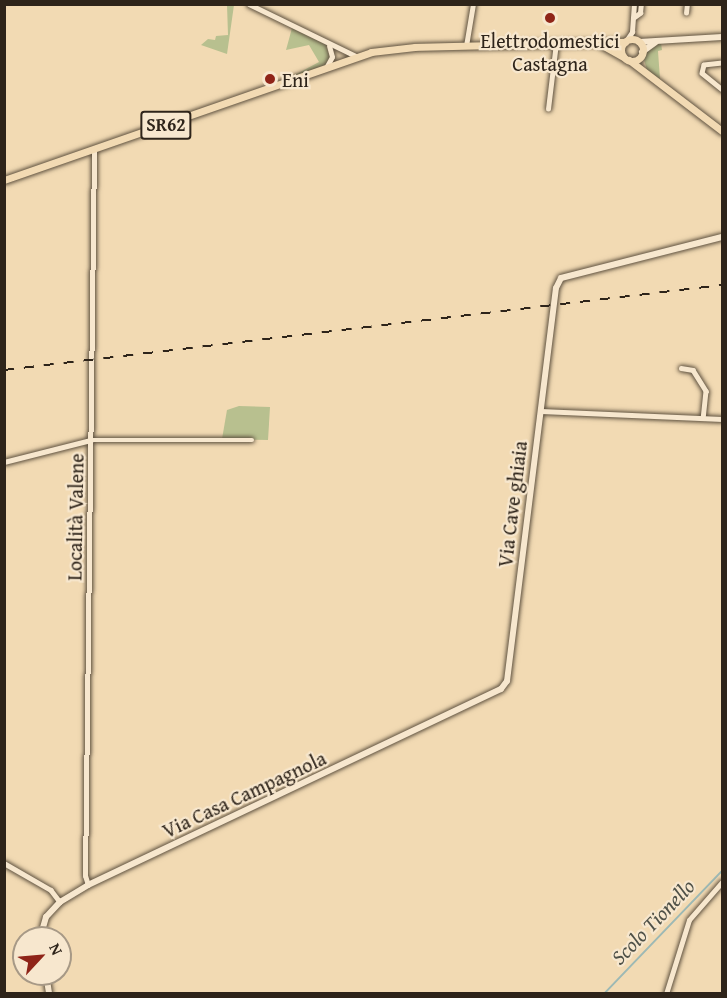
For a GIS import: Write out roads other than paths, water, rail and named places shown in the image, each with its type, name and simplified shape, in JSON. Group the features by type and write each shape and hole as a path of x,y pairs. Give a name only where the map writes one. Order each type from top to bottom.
{"main road":[{"name":"SR62","path":"4,180 356,56 386,49 625,41"},
{"path":"648,75 638,42 625,41 626,58 648,75 723,131"},
{"name":"SR62","path":"595,42 626,58"},
{"path":"626,58 641,54"}],"street":[{"path":"249,4 327,44 356,56"},
{"path":"466,46 473,4"},
{"path":"625,41 632,32 634,4"},
{"path":"633,18 640,13 641,4"},
{"path":"686,13 687,4"},
{"path":"632,32 638,42 723,37"},
{"path":"641,54 659,40"},
{"path":"548,109 556,43"},
{"path":"326,68 332,57 327,44"},
{"path":"723,63 704,65 702,73 723,89"},
{"name":"Località Valene","path":"88,885 85,876 94,150"},
{"name":"Via Cave ghiaia","path":"482,700 501,689 507,681 555,300 561,278 603,265 723,237"},
{"path":"681,368 693,370 706,390 703,418"},
{"path":"541,411 723,418"},
{"path":"4,462 91,440 252,440"},
{"name":"Via Casa Campagnola","path":"43,926 46,917 60,902 88,885 482,700"},
{"path":"4,863 51,890 60,902"},
{"path":"666,993 689,920 723,882"}],"waterway":[{"name":"Scolo Tionello","path":"604,994 722,871"}],"railway":[{"path":"4,370 722,285"}],"place":[{"name":"Elettrodomestici Castagna","path":"550,18"},
{"name":"Eni","path":"270,79"}]}
